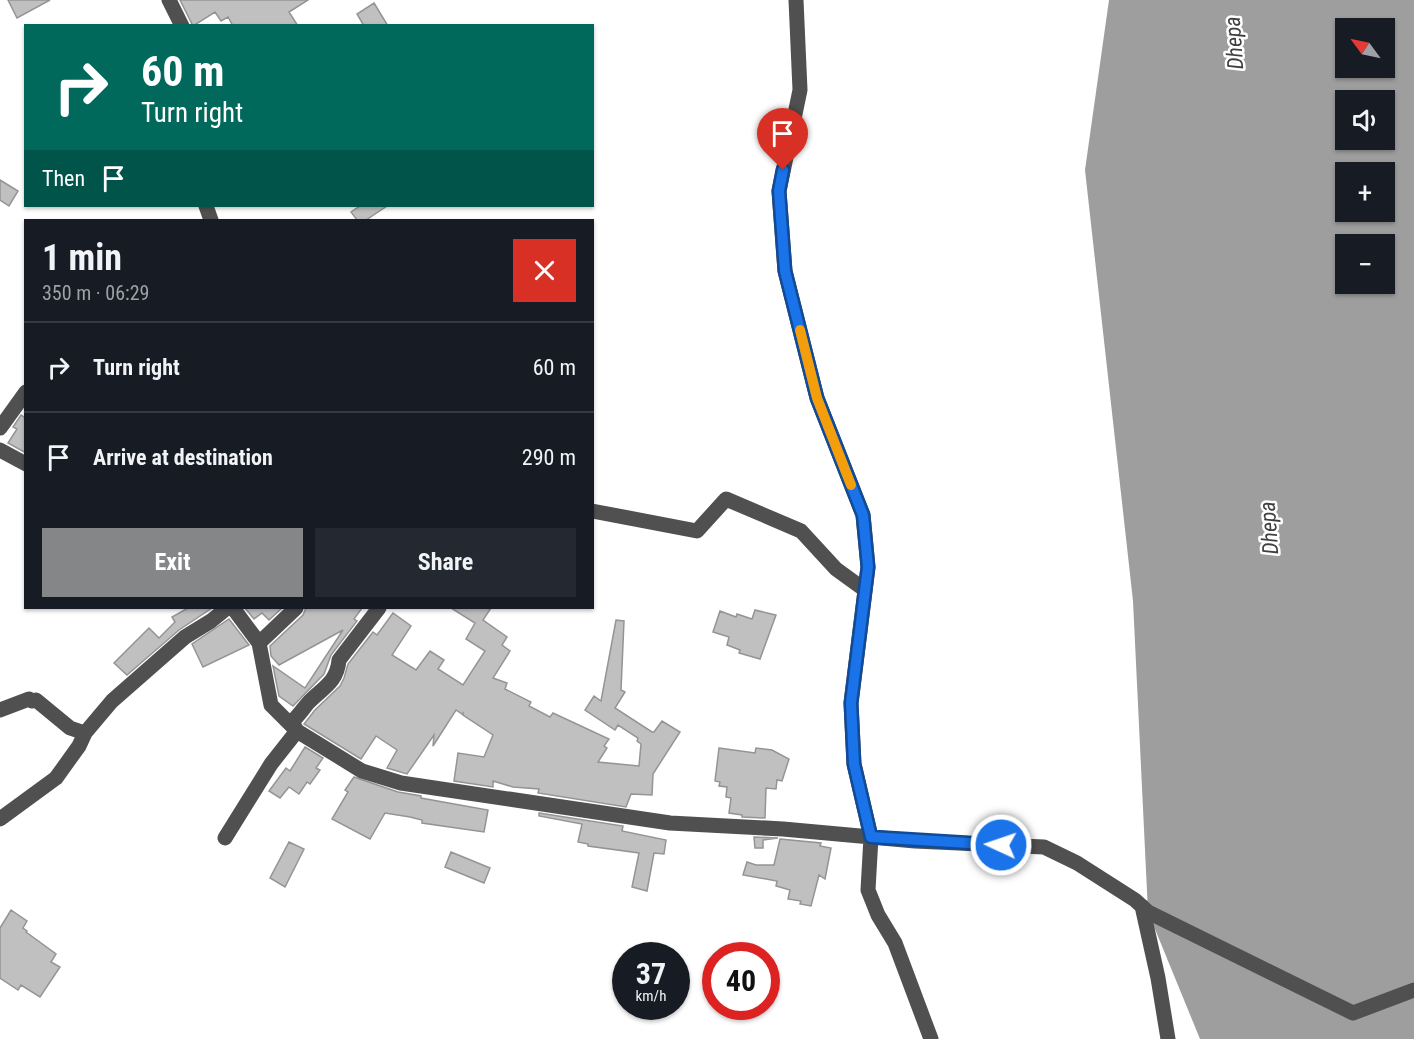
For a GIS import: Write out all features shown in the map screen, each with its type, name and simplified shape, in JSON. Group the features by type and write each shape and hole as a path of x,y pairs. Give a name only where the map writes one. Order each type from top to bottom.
{"street":[{"path":"169,0 181,24"},
{"path":"796,0 800,90 779,191 785,271 817,398 863,515 868,567 851,703 854,764 871,837 868,890 878,915 895,943 931,1039"},
{"path":"0,428 24,395"},
{"path":"0,450 24,463"},
{"path":"594,511 697,531 726,499 801,531 836,569 865,590"},
{"path":"0,819 56,778 79,746 85,733 112,701 155,661 226,609"},
{"path":"234,609 259,643 271,705 297,732 362,771 401,783 670,823 1044,847 1077,863 1135,900 1148,912 1353,1013 1414,990"},
{"path":"259,643 295,609"},
{"path":"297,732 292,722 310,700 325,690 338,670 339,660 378,609"},
{"path":"0,710 29,699 36,700 70,728 85,733"},
{"path":"225,838 271,764 297,732"},
{"path":"1142,906 1158,978 1168,1039"}],"water":[{"name":"Dhepa","path":"1109,0 1414,0 1414,1039 1200,1039 1148,912 1133,601 1085,170"}],"building":[{"path":"8,0 50,0 17,18"},
{"path":"180,0 308,0 289,12 297,24 232,24 228,17 221,21 215,12 196,24 192,24"},
{"path":"374,3 387,24 363,24 357,14"},
{"path":"0,180 18,191 9,206 0,200"},
{"path":"358,207 386,207 368,219 356,219 351,212"},
{"path":"21,415 24,417 24,452 8,443 17,429 13,427"},
{"path":"186,609 210,609 179,630 127,675 114,663 149,628 159,638 175,622 172,617"},
{"path":"246,609 281,609 269,620 262,613 254,619"},
{"path":"306,609 361,609 354,619 357,621 331,655 324,674 293,706 279,696 273,666 305,688 343,630 279,665 271,656 270,646 303,615"},
{"path":"453,609 490,609 483,620 507,637 502,645 510,651 493,678 507,683 505,689 531,702 529,706 550,717 553,713 609,739 604,746 607,748 598,762 639,766 641,744 637,741 638,738 618,725 615,730 585,710 594,696 601,701 616,620 624,621 621,690 625,692 615,708 652,732 662,721 680,732 653,774 652,795 631,794 626,807 538,793 539,789 513,787 493,781 493,787 454,781 458,753 484,757 493,735 456,710 433,746 434,735 407,774 387,768 397,750 376,736 361,759 304,724 340,686 348,664 373,632 377,635 393,613 411,626 392,655 416,670 430,651 444,660 438,669 463,685 485,651 466,639 475,623"},
{"path":"755,610 776,615 760,659 739,653 740,650 727,645 729,637 713,632 720,611 736,617 737,614 752,619"},
{"path":"229,619 249,645 203,667 192,644"},
{"path":"305,747 323,758 316,768 320,770 310,784 307,782 299,794 289,787 280,798 269,791 286,768 290,771"},
{"path":"719,748 755,753 756,748 772,750 789,759 782,781 777,780 776,789 766,788 765,818 742,817 742,815 729,813 731,798 726,797 727,787 719,786 720,782 715,781"},
{"path":"354,777 398,792 421,796 421,798 488,810 484,832 422,823 422,820 385,813 370,839 332,819 348,792 345,790"},
{"path":"539,813 623,826 622,831 666,840 664,854 654,853 647,891 632,887 639,853 588,846 588,844 578,842 582,824 539,816"},
{"path":"754,837 778,838 763,840 763,848 755,848"},
{"path":"780,839 821,843 820,846 831,848 825,879 819,875 811,906 800,904 801,901 788,899 790,890 776,886 777,881 743,875 747,862 756,865 774,865"},
{"path":"289,842 304,849 285,887 270,878"},
{"path":"451,852 490,868 484,883 445,867"},
{"path":"11,910 27,921 23,928 26,932 56,954 51,962 60,967 40,997 21,985 18,990 0,978 0,928"}],"slow traffic":[{"path":"800,330 817,398 851,485"}],"route":[{"path":"783,170 779,191 785,271 817,398 863,515 868,567 851,703 854,764 871,837 1001,845"}]}
